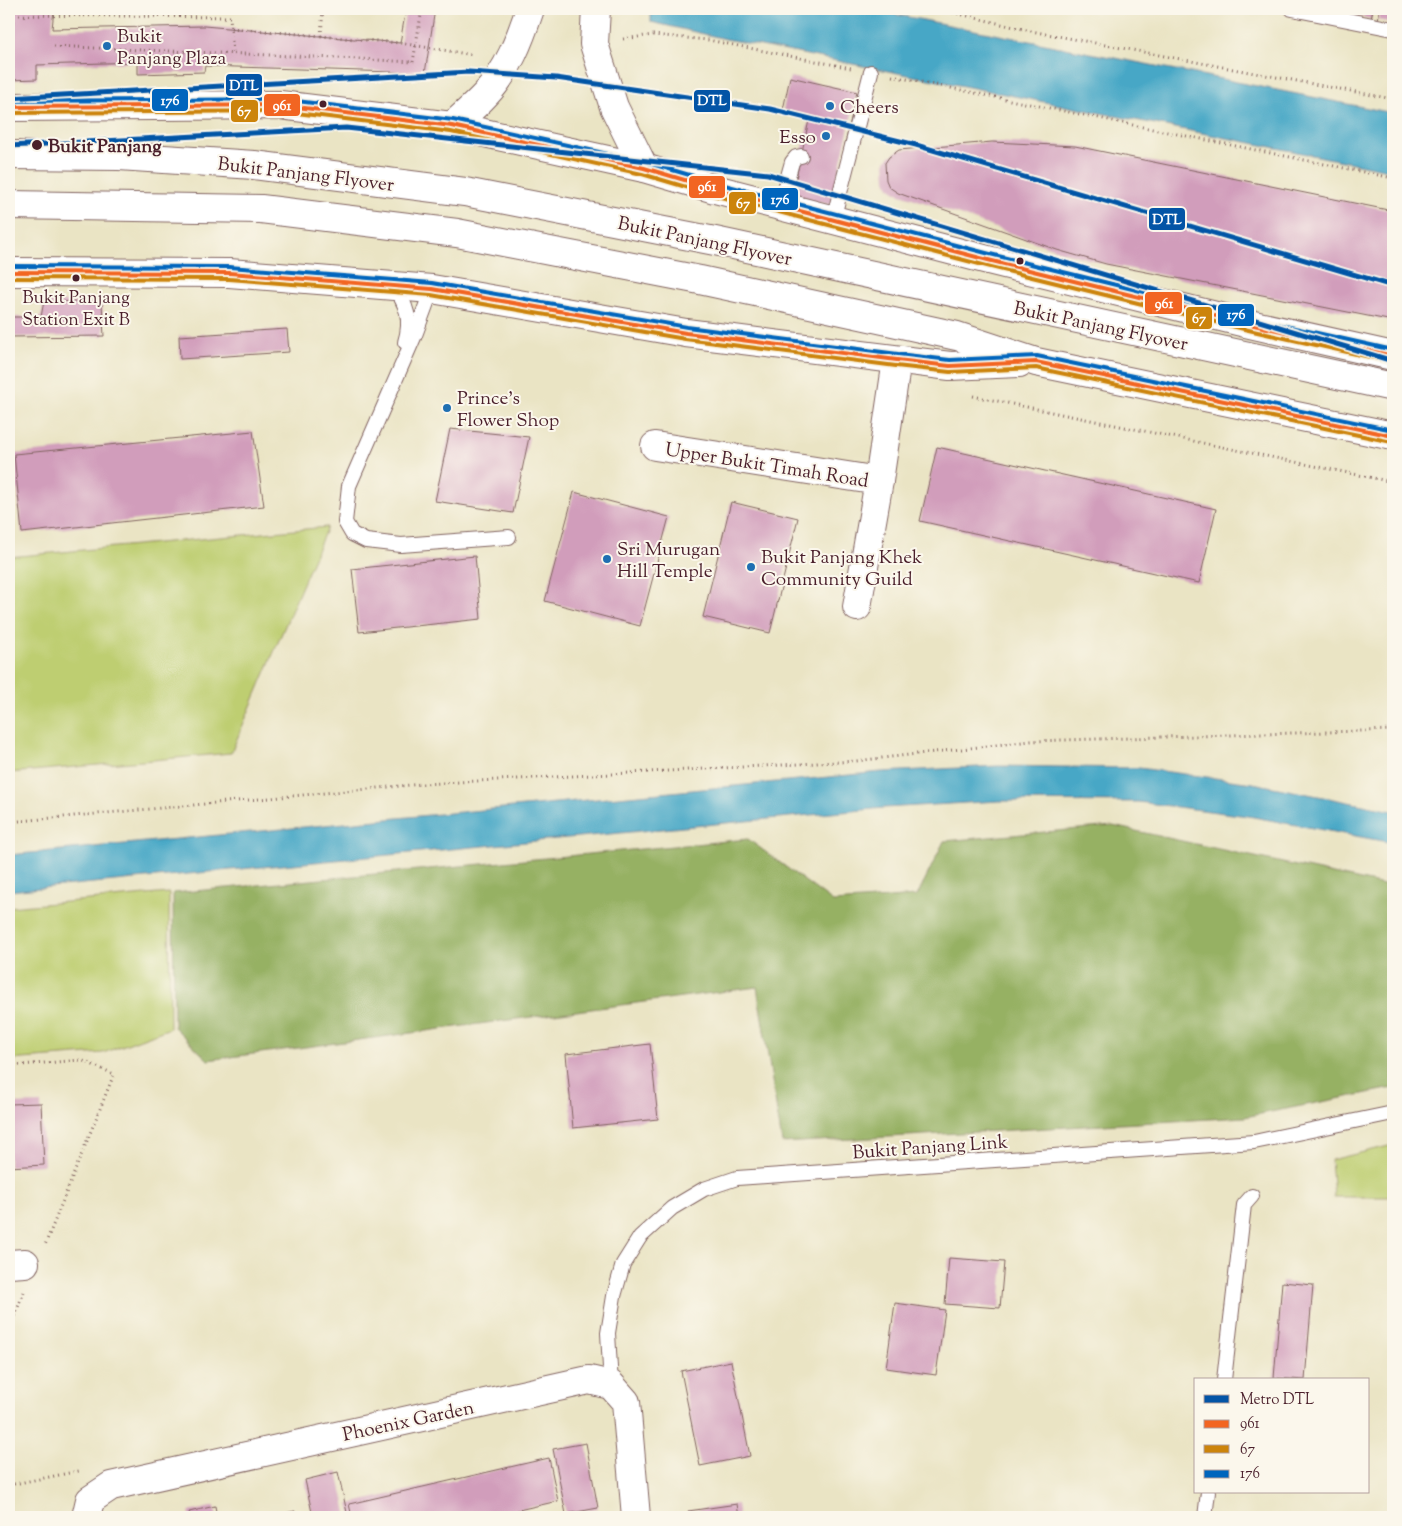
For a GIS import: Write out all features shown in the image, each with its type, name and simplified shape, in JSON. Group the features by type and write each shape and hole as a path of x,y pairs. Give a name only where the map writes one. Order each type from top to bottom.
{"main road":[{"path":"452,126 487,94 505,69 530,9"},
{"path":"596,9 594,44 614,107 644,168"},
{"path":"9,107 280,105 452,126 644,168 833,220 1236,321 1393,356"},
{"name":"Bukit Panjang Flyover","path":"9,155 119,156 254,165 465,192 715,241 1393,387"},
{"path":"9,206 261,209 457,233 700,280 957,336 1036,362 1393,436"},
{"path":"9,272 229,273 393,285 432,289 686,333 897,360 950,366 1036,362"},
{"name":"Upper Bukit Timah Road","path":"857,607 879,482 897,360"},
{"name":"Upper Bukit Timah Road","path":"655,446 879,482"},
{"name":"Phoenix Garden","path":"86,1517 90,1500 111,1486 589,1380 612,1385"},
{"path":"612,1385 626,1402 636,1517"}],"lane":[{"path":"1292,9 1393,29"},
{"path":"833,220 844,165 871,72"},
{"path":"780,205 792,162 796,157 801,156"},
{"path":"391,386 407,334 408,324 406,304 393,285"},
{"path":"432,289 415,335 348,486 345,522 352,534 366,541 400,545 509,537"},
{"name":"Bukit Panjang Link","path":"612,1385 608,1333 614,1296 623,1264 640,1237 659,1219 672,1208 704,1189 737,1178 1254,1142 1393,1113"},
{"path":"1224,1378 1244,1205 1252,1196"},
{"path":"1205,1517 1208,1494"}],"path":[{"path":"321,36 323,9"},
{"path":"54,46 413,62 422,9"},
{"path":"938,9 1031,32 1393,99"},
{"path":"9,15 230,17 233,54"},
{"path":"231,28 400,43 473,55"},
{"path":"594,44 653,35 708,40 1393,178"},
{"path":"970,395 1393,482"},
{"path":"9,822 422,784 856,761 1031,741 1393,730"},
{"path":"9,1066 81,1060 114,1074 26,1266 9,1330"}],"green space":[{"path":"327,527 231,753 9,773 9,557"},
{"path":"1113,826 1393,887 1393,1088 1245,1117 782,1143 757,987 208,1060 174,1027 173,893 748,839 833,902 917,896 944,841"},
{"path":"169,893 170,1028 103,1053 9,1060 9,907"},
{"path":"1393,1145 1393,1197 1334,1197 1331,1160"}],"water":[{"path":"651,9 868,9 1393,113 1393,171 726,39 651,22"},
{"path":"997,766 1139,768 1253,783 1393,811 1393,843 1248,816 1138,802 999,801 884,808 9,891 9,855 881,772"}],"building":[{"path":"15,9 54,9 52,29 204,26 400,43 406,9 435,9 425,73 205,66 204,72 138,74 138,62 37,65 37,79 9,80 9,30 13,30"},
{"path":"1344,9 1373,9 1371,19 1342,13"},
{"path":"1380,9 1393,9 1393,23 1378,20"},
{"name":"Esso","path":"790,77 857,92 831,205 792,196 810,116 783,110"},
{"path":"992,142 1075,146 1393,211 1393,321 1106,264 1057,250 898,193 889,187 886,180 885,163 889,157 899,150"},
{"path":"44,301 102,303 104,336 9,337 9,317 41,317"},
{"path":"287,329 289,352 180,359 179,336"},
{"path":"450,429 529,437 513,513 435,501"},
{"path":"253,431 264,506 22,533 14,454"},
{"path":"937,447 1216,509 1199,583 920,521"},
{"name":"Sri Murugan Hill Temple","path":"574,492 669,517 640,626 545,601"},
{"name":"Bukit Panjang Khek Community Guild","path":"731,502 798,518 770,633 703,617"},
{"path":"475,556 481,619 359,632 352,569"},
{"path":"650,1044 658,1119 573,1128 566,1054"},
{"path":"41,1103 44,1165 9,1167 9,1104"},
{"path":"949,1258 1004,1262 1000,1308 945,1304"},
{"path":"1282,1282 1313,1285 1305,1378 1274,1378"},
{"path":"895,1303 945,1310 936,1375 886,1368"},
{"path":"731,1361 750,1456 700,1466 681,1371"},
{"path":"586,1443 598,1508 566,1514 553,1449"},
{"path":"549,1458 558,1501 488,1517 352,1517 349,1504"},
{"path":"338,1472 348,1517 313,1517 305,1480"},
{"path":"737,1504 739,1517 689,1517 688,1511"},
{"path":"215,1506 217,1517 191,1517 189,1512"},
{"path":"295,1511 296,1517 269,1517 269,1516"}],"metro line":[{"name":"DTL","path":"9,98 469,72 556,78 770,109 916,145 1393,286"},
{"name":"DTL","path":"9,146 346,128 768,174 1393,361"}],"transit line":[{"name":"176","path":"9,101 280,99 453,120 645,162 717,183 990,254 1246,317 1393,350"},
{"name":"961","path":"9,107 280,105 452,126 644,168 715,189 988,260 1245,323 1393,356"},
{"name":"67","path":"9,113 280,111 451,132 642,174 713,195 987,266 1244,329 1392,362"},
{"name":"176","path":"9,266 229,267 432,283 687,327 898,354 950,360 1037,356 1393,430"},
{"name":"961","path":"9,272 229,273 432,289 686,333 897,360 950,366 1036,362 1393,436"},
{"name":"67","path":"9,278 229,279 431,295 685,339 896,366 950,372 1036,368 1392,442"}],"place":[{"name":"Bukit Panjang Plaza","path":"107,46"},
{"name":"Cheers","path":"830,106"},
{"name":"Esso","path":"826,136"},
{"name":"Bukit Panjang","path":"37,145"},
{"name":"Bukit Panjang Station Exit B","path":"76,278"},
{"name":"Prince's Flower Shop","path":"447,408"},
{"name":"Sri Murugan Hill Temple","path":"607,559"},
{"name":"Bukit Panjang Khek Community Guild","path":"751,567"}]}
